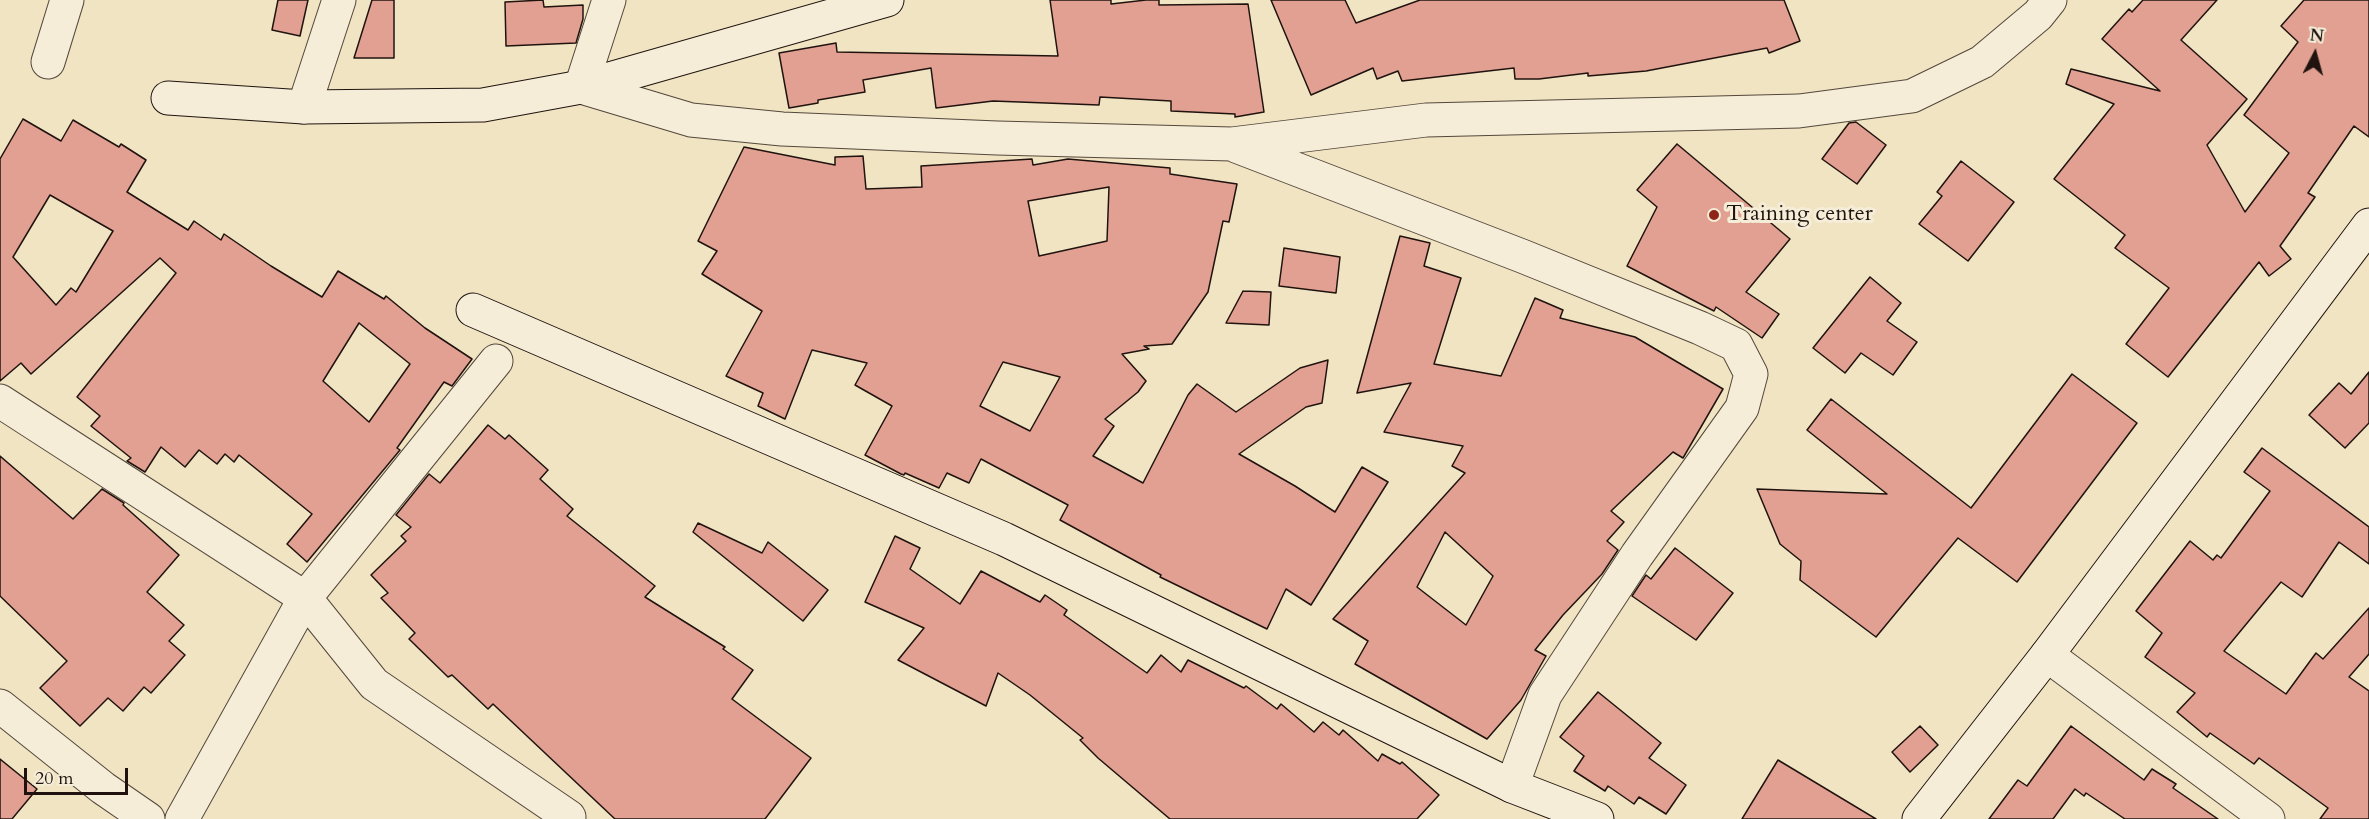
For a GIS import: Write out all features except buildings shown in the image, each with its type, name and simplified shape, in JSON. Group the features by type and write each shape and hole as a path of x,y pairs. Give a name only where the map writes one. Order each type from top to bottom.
{"street":[{"path":"48,62 67,0"},
{"path":"304,107 339,0"},
{"path":"581,87 609,0"},
{"path":"168,98 304,107 483,105 581,87 887,0"},
{"path":"581,87 691,120 782,129 997,138 1232,144 1426,120 1799,111 1912,96 1982,62 2038,15 2050,0"},
{"path":"1232,144 1522,256 1700,328 1736,345 1751,374 1742,408 1637,555 1545,695 1512,786"},
{"path":"1919,819 2047,655 2369,225"},
{"path":"473,310 1004,539 1512,786 1597,819"},
{"path":"182,819 305,598 496,361"},
{"path":"0,401 305,598 374,684 569,817"},
{"path":"2047,655 2268,819"},
{"path":"0,706 103,788 148,819"}],"place":[{"name":"Training center","path":"1714,215"}]}
